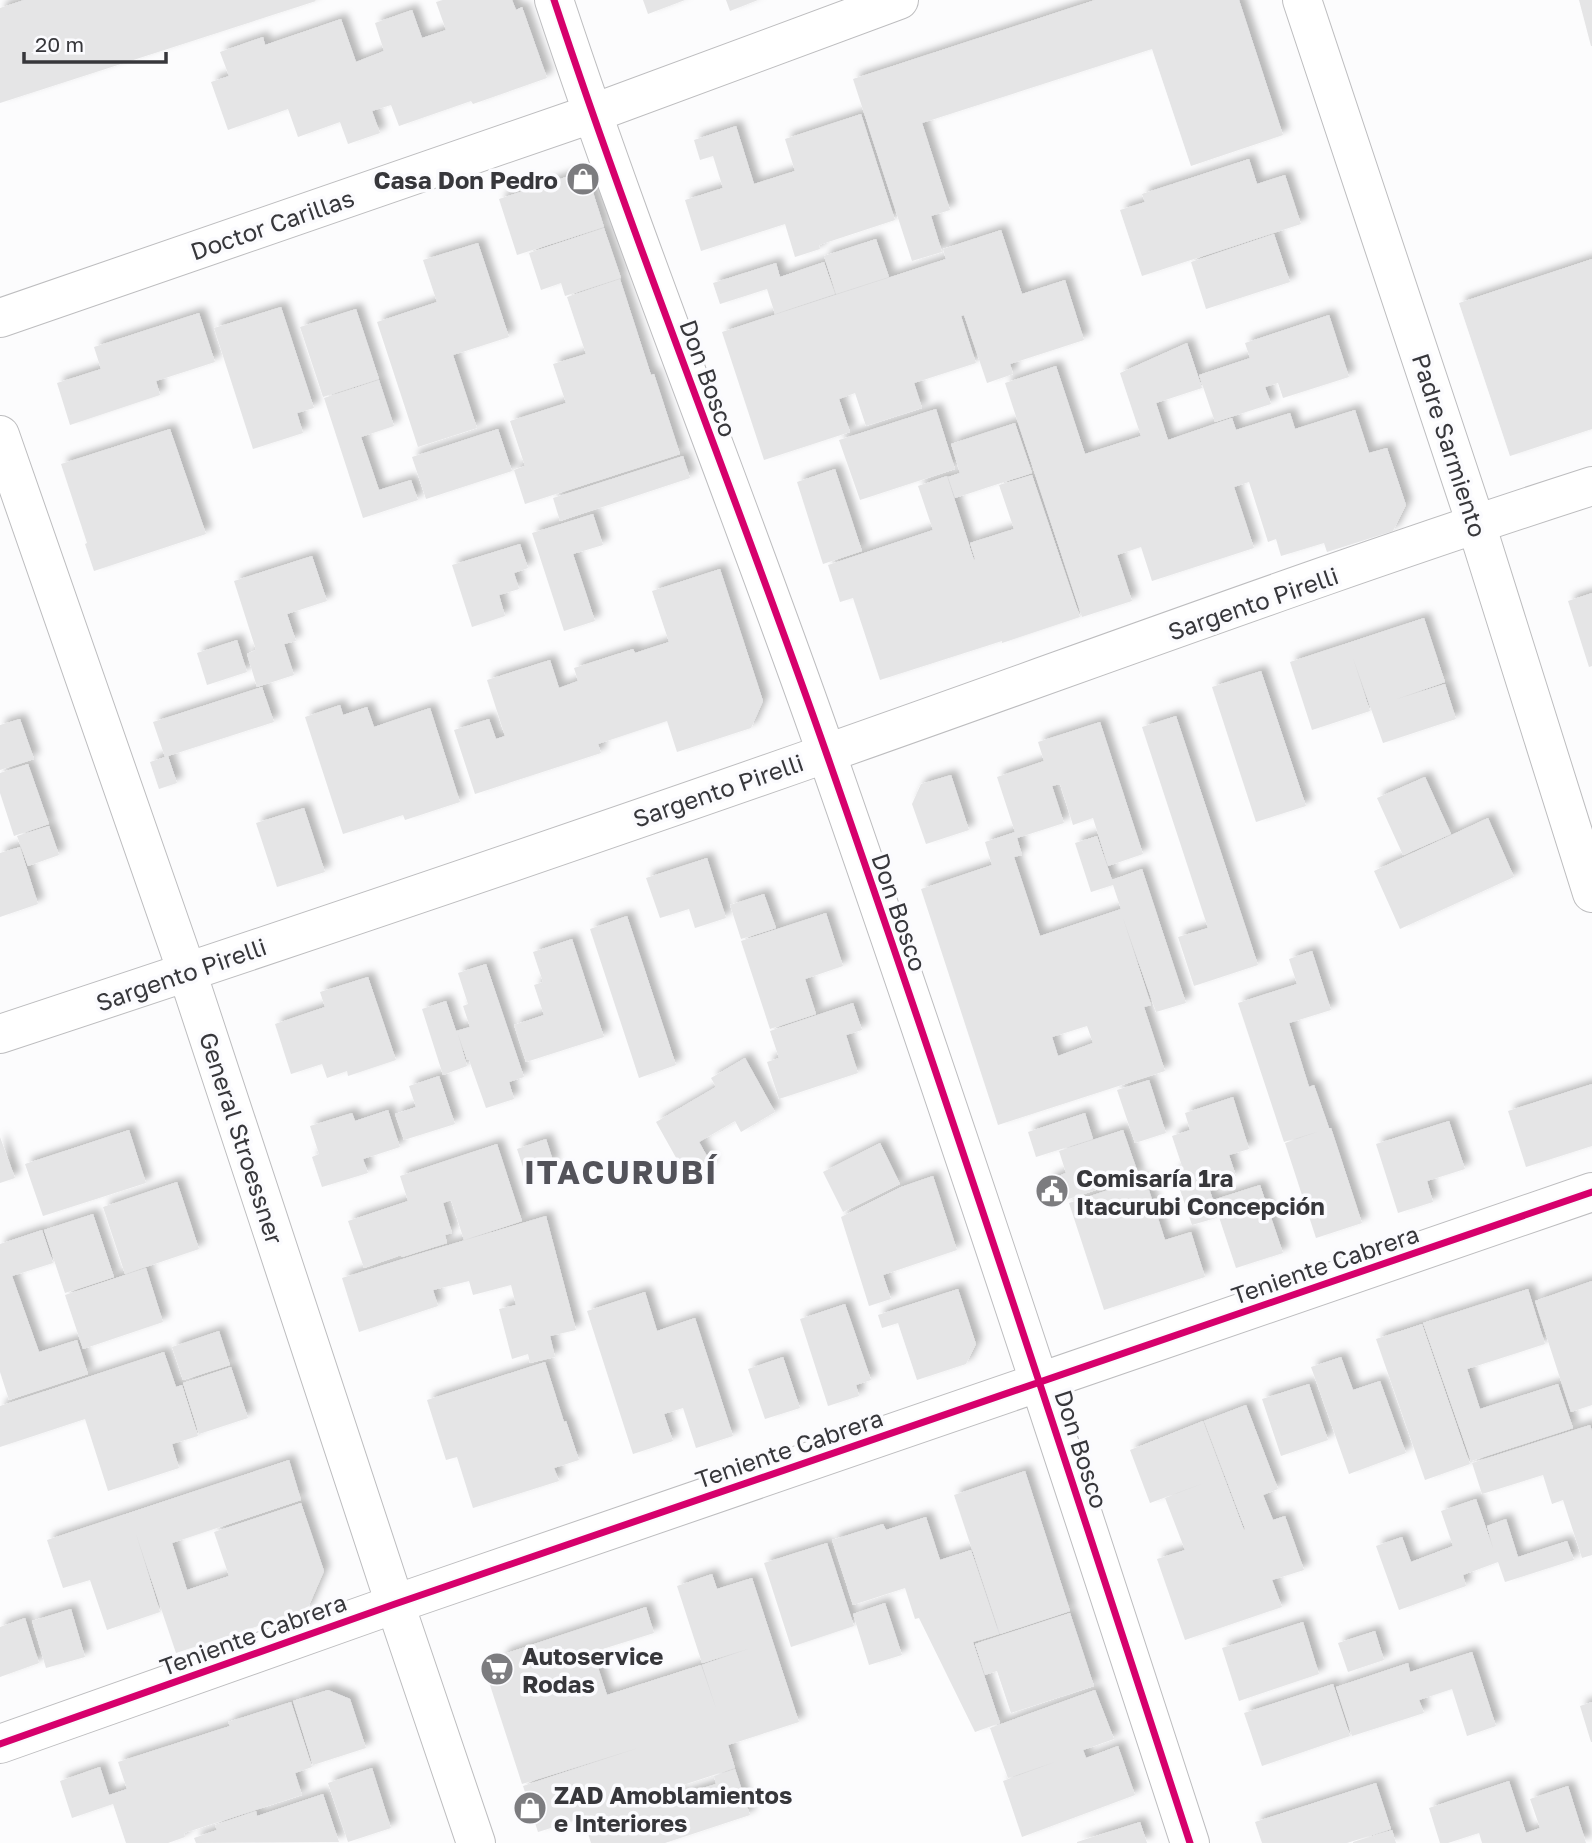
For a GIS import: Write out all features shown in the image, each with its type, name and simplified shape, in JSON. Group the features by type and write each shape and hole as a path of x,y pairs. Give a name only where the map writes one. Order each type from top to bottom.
{"street":[{"name":"Don Bosco","path":"554,0 591,114 826,753 1040,1383 1190,1843"},
{"name":"Doctor Carillas","path":"0,318 591,114 898,0"},
{"name":"Padre Sarmiento","path":"1301,0 1476,524 1592,893"},
{"name":"General Stroessner","path":"0,435 187,972 395,1604 477,1843"},
{"name":"Sargento Pirelli","path":"0,1034 826,753 1476,524 1592,486"},
{"name":"Teniente Cabrera","path":"0,1744 395,1604 1592,1192"}],"building":[{"path":"24,0 316,1 0,103 0,8"},
{"path":"512,0 516,10 522,7 547,78 399,126 391,105 372,111 380,133 348,144 340,122 298,137 288,109 228,130 211,82 229,76 220,52 263,37 265,45 341,19 356,62 384,51 375,23 412,10 422,38 446,30 436,2"},
{"path":"643,0 685,0 648,14"},
{"path":"726,0 758,0 730,11"},
{"path":"1095,0 1239,0 1283,135 1191,166 1152,49 922,123 950,210 931,216 942,252 912,261 853,79"},
{"path":"1579,0 1592,0 1592,46 1591,46"},
{"path":"861,114 895,220 819,245 820,249 795,257 785,224 701,251 685,200 723,188 713,156 700,160 694,140 736,126 754,184 795,171 785,139"},
{"path":"1249,159 1257,184 1285,175 1301,224 1142,276 1120,210 1145,202 1142,194"},
{"path":"575,174 590,183 604,227 517,255 499,199"},
{"path":"604,228 621,278 565,296 561,283 541,290 529,253"},
{"path":"1001,230 1022,294 1065,280 1084,340 1010,364 1013,374 987,383 964,315 961,316 976,363 914,383 922,408 866,426 855,393 839,399 850,432 764,460 722,332 946,259 943,249"},
{"path":"1274,234 1290,282 1206,309 1191,262"},
{"path":"876,239 889,277 836,294 824,256"},
{"path":"478,243 509,337 453,355 477,428 418,447 377,322 437,302 423,260"},
{"path":"1592,259 1592,429 1510,456 1459,303"},
{"path":"824,262 835,294 775,314 767,289 720,304 713,283 776,263 780,277"},
{"path":"620,279 680,454 525,504 514,470 525,466 510,421 566,403 553,364 586,354 567,297"},
{"path":"281,307 314,408 297,413 303,433 253,449 214,328"},
{"path":"356,309 379,379 323,397 300,327"},
{"path":"199,313 215,362 156,381 160,395 70,425 57,383 101,369 94,347"},
{"path":"1329,315 1349,377 1283,398 1278,383 1265,387 1271,404 1215,422 1199,375 1250,358 1245,343"},
{"path":"1187,343 1202,388 1156,403 1168,440 1232,418 1236,430 1290,413 1295,429 1355,410 1369,453 1387,448 1406,505 1393,531 1327,552 1324,543 1281,556 1276,539 1268,542 1249,482 1234,487 1254,548 1152,581 1141,547 1117,555 1132,601 1082,617 1005,383 1056,366 1085,454 1141,436 1120,373"},
{"path":"379,380 394,426 361,437 379,490 411,480 418,500 363,518 324,398"},
{"path":"936,409 955,469 860,500 839,440"},
{"path":"1015,423 1032,473 955,498 948,477 960,473 951,444"},
{"path":"170,429 206,534 94,571 61,464"},
{"path":"498,429 512,471 426,499 412,457"},
{"path":"683,456 690,478 560,521 553,498"},
{"path":"835,469 862,551 823,564 797,482"},
{"path":"1032,475 1080,617 880,680 853,598 840,602 828,565 933,530 918,486 947,476 974,560 970,543 1014,529 999,485"},
{"path":"593,514 603,545 573,554 595,621 564,631 532,533"},
{"path":"520,544 528,568 514,573 519,589 499,595 505,616 472,627 452,565"},
{"path":"312,556 327,601 287,614 296,641 284,644 294,675 257,687 247,654 256,650 234,581"},
{"path":"720,569 763,701 751,728 677,752 667,721 598,744 601,753 475,794 454,730 489,719 496,739 505,736 487,680 550,660 559,688 578,681 574,668 633,649 635,653 669,642 652,591"},
{"path":"1592,593 1592,666 1589,667 1568,601"},
{"path":"1424,618 1445,682 1397,699 1445,684 1456,719 1383,743 1353,658 1370,711 1312,730 1290,662"},
{"path":"237,640 247,672 207,685 197,653"},
{"path":"1261,671 1306,806 1256,822 1212,687"},
{"path":"262,687 274,722 168,756 177,783 159,789 150,762 165,757 153,722"},
{"path":"340,705 343,715 367,707 374,727 430,708 460,802 405,820 403,815 343,834 305,717"},
{"path":"1176,716 1258,965 1194,986 1178,937 1208,928 1142,727"},
{"path":"20,719 34,759 0,770 0,725"},
{"path":"1100,722 1143,854 1108,866 1093,818 1073,825 1060,784 1052,786 1064,823 1017,838 1022,855 1014,857 1040,936 1121,909 1113,885 1091,892 1075,843 1097,836 1112,880 1142,869 1186,1003 1156,1012 1123,918 1151,1005 1144,1007 1165,1071 998,1125 921,889 992,865 985,842 1015,832 997,777 1044,761 1038,742","holes":["1087,1026 1093,1043 1058,1056 1052,1037"]},
{"path":"28,764 49,824 14,836 0,793 0,773"},
{"path":"951,775 969,830 926,844 912,804 921,784"},
{"path":"1425,777 1451,834 1403,855 1377,798"},
{"path":"304,808 325,872 277,887 256,823"},
{"path":"1488,818 1514,877 1400,929 1374,871"},
{"path":"49,826 59,855 28,866 17,836"},
{"path":"20,847 38,904 0,917 0,853"},
{"path":"707,858 726,918 695,928 689,909 660,918 646,878"},
{"path":"764,894 776,928 741,939 730,905"},
{"path":"826,913 843,966 805,979 816,1014 770,1029 741,941"},
{"path":"627,916 676,1065 639,1078 590,929"},
{"path":"572,939 604,1037 526,1062 514,1025 544,1015 534,985 543,982 533,952"},
{"path":"1312,951 1331,1010 1289,1023 1309,1087 1314,1085 1331,1128 1362,1223 1316,1238 1285,1143 1317,1132 1284,1142 1238,1003 1297,984 1289,959"},
{"path":"486,964 524,1077 509,1082 514,1099 486,1108 458,1034 467,1066 443,1075 422,1009 446,1001 456,1031 470,1027 463,1006 468,1004 458,973"},
{"path":"368,977 396,1060 348,1076 347,1071 327,1078 322,1064 291,1074 275,1024 325,1007 320,992"},
{"path":"853,1003 862,1030 846,1035 858,1073 779,1099 767,1062 779,1058 770,1031"},
{"path":"745,1058 775,1112 741,1132 735,1121 699,1142 712,1165 688,1179 656,1122 716,1087 711,1078"},
{"path":"439,1076 455,1124 404,1140 395,1114 416,1107 409,1086"},
{"path":"1149,1080 1166,1133 1135,1143 1117,1090"},
{"path":"1592,1084 1592,1146 1526,1167 1508,1111"},
{"path":"1233,1097 1249,1149 1229,1155 1236,1176 1208,1185 1213,1200 1260,1185 1283,1253 1236,1268 1219,1217 1192,1225 1174,1172 1183,1169 1172,1136 1190,1130 1185,1113"},
{"path":"388,1110 400,1147 363,1159 368,1173 322,1187 312,1157 319,1154 310,1126 352,1113 355,1121"},
{"path":"1085,1113 1093,1139 1036,1157 1028,1132"},
{"path":"1449,1121 1465,1169 1427,1181 1433,1202 1398,1213 1376,1144"},
{"path":"129,1130 146,1183 43,1216 25,1164"},
{"path":"1123,1130 1139,1176 1056,1203 1048,1180 1066,1173 1059,1151"},
{"path":"0,1137 15,1178 0,1183"},
{"path":"546,1139 554,1164 525,1173 517,1149"},
{"path":"880,1143 900,1184 843,1212 823,1172"},
{"path":"497,1144 522,1221 464,1240 451,1200 443,1203 452,1233 445,1235 447,1243 364,1268 348,1221 408,1201 400,1176"},
{"path":"933,1176 957,1250 883,1275 891,1299 869,1306 841,1217 901,1187"},
{"path":"1145,1178 1165,1240 1191,1232 1205,1277 1104,1310 1069,1203"},
{"path":"177,1182 199,1249 125,1274 103,1207"},
{"path":"93,1214 114,1277 65,1293 44,1230"},
{"path":"546,1216 576,1330 550,1336 555,1357 530,1363 528,1354 512,1359 499,1309 516,1305 511,1285 473,1295 469,1281 433,1290 438,1306 359,1332 342,1278"},
{"path":"42,1230 53,1263 12,1276 39,1352 77,1340 88,1374 9,1400 0,1372 0,1244"},
{"path":"146,1268 163,1322 83,1349 65,1295"},
{"path":"1592,1281 1592,1405 1571,1412 1535,1301"},
{"path":"958,1289 976,1344 966,1364 917,1380 898,1323 882,1328 878,1315"},
{"path":"1528,1289 1545,1344 1467,1369 1480,1409 1558,1384 1573,1428 1471,1461 1423,1323"},
{"path":"645,1292 657,1331 695,1318 733,1436 696,1448 683,1408 664,1414 673,1441 633,1454 587,1311"},
{"path":"845,1304 871,1380 856,1385 859,1396 828,1406 800,1319"},
{"path":"1422,1324 1470,1464 1425,1480 1376,1339"},
{"path":"219,1331 230,1365 183,1380 172,1347"},
{"path":"164,1352 176,1387 182,1385 198,1436 172,1444 179,1468 108,1491 85,1419 0,1447 0,1406"},
{"path":"783,1357 800,1408 765,1419 748,1369"},
{"path":"1341,1357 1353,1390 1380,1381 1406,1453 1349,1474 1311,1367"},
{"path":"545,1362 579,1460 554,1468 559,1481 473,1508 457,1457 446,1460 427,1400"},
{"path":"231,1367 248,1418 199,1434 183,1383"},
{"path":"1309,1384 1328,1440 1281,1456 1262,1399"},
{"path":"1246,1405 1278,1489 1263,1495 1273,1520 1285,1516 1304,1570 1272,1580 1282,1607 1185,1640 1157,1559 1185,1550 1165,1498 1204,1483 1150,1503 1130,1450 1203,1421 1244,1530 1204,1421"},
{"path":"1590,1425 1592,1555 1582,1558 1563,1500 1552,1504 1543,1475 1482,1494 1472,1463"},
{"path":"289,1460 301,1500 172,1543 187,1590 229,1576 214,1532 301,1503 324,1571 307,1610 176,1653 136,1534 160,1612 107,1630 90,1580 63,1588 47,1540"},
{"path":"1025,1471 1070,1611 1000,1634 954,1495"},
{"path":"1476,1499 1493,1548 1487,1526 1506,1519 1518,1557 1567,1541 1574,1560 1505,1582 1498,1562 1463,1575 1466,1586 1399,1610 1376,1546 1402,1537 1411,1562 1453,1546 1441,1511"},
{"path":"926,1517 940,1560 971,1550 999,1634 973,1642 1000,1723 975,1732 919,1618 915,1619 905,1588 853,1605 832,1540 883,1524 886,1530"},
{"path":"827,1543 854,1626 791,1647 764,1563"},
{"path":"712,1574 717,1589 752,1578 799,1722 728,1745 735,1768 619,1806 675,1789 677,1796 716,1784 714,1776 735,1769 750,1815 665,1843 591,1843 583,1818 538,1832 523,1786 638,1748 522,1784 489,1682 504,1654 646,1607 654,1633 593,1652 607,1695 701,1665 716,1708 702,1665 748,1649 702,1663 677,1586"},
{"path":"885,1603 902,1655 869,1665 853,1614"},
{"path":"71,1609 85,1657 46,1668 32,1621"},
{"path":"1070,1613 1094,1686 1011,1713 997,1671 985,1675 975,1644"},
{"path":"25,1618 39,1663 0,1677 0,1627"},
{"path":"1303,1622 1319,1674 1239,1701 1222,1648"},
{"path":"1375,1631 1384,1660 1348,1672 1338,1643"},
{"path":"1472,1652 1496,1726 1467,1736 1452,1689 1419,1700 1424,1713 1352,1736 1336,1687 1408,1663 1410,1672"},
{"path":"1333,1684 1350,1736 1262,1766 1244,1713"},
{"path":"328,1690 350,1699 366,1748 313,1765 293,1701"},
{"path":"1095,1690 1114,1739 1083,1750 1086,1758 1118,1746 1135,1795 1022,1837 1003,1781 1055,1762 1008,1778 990,1728"},
{"path":"291,1702 312,1767 295,1773 302,1795 184,1833 185,1837 168,1843 126,1843 113,1804 72,1818 60,1781 100,1767 109,1795 127,1789 118,1762 230,1726 228,1722"},
{"path":"1592,1702 1592,1742 1591,1742 1580,1706"},
{"path":"372,1768 391,1828 348,1842 328,1783"},
{"path":"1509,1781 1526,1833 1540,1828 1530,1799 1568,1786 1586,1843 1482,1843 1479,1833 1440,1843 1429,1808"},
{"path":"1376,1783 1391,1829 1347,1843 1262,1843 1255,1822"},
{"path":"323,1794 339,1842 196,1843 194,1838 217,1830 215,1825 256,1811 257,1816"},
{"path":"1140,1822 1147,1843 1077,1843 1077,1842"},
{"path":"1392,1830 1396,1843 1353,1843 1353,1842"}],"cycle path":[{"path":"554,0 620,190 793,661 874,891 1012,1298 1190,1843"},
{"path":"0,1744 395,1604 1592,1192"}],"place":[{"name":"Casa Don Pedro","path":"583,179"},
{"name":"Comisaría 1ra Itacurubi Concepción","path":"1052,1191"},
{"name":"Autoservice Rodas","path":"497,1669"},
{"name":"ZAD Amoblamientos e Interiores","path":"530,1808"}],"district":[{"name":"ITACURUBÍ","path":"621,1172"}]}
